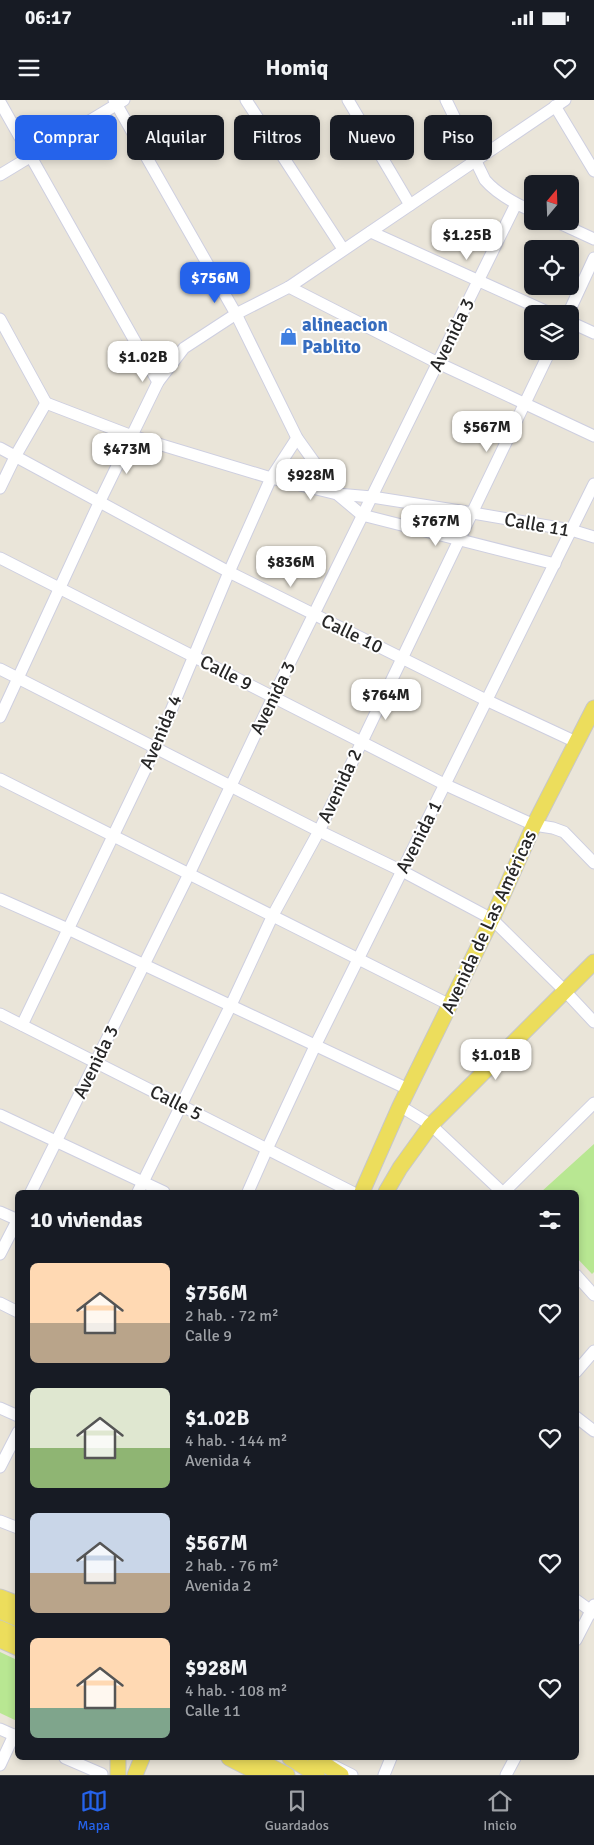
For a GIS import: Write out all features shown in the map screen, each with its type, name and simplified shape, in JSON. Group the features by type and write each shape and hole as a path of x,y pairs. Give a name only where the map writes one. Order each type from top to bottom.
{"main road":[{"name":"Avenida de Las Américas","path":"363,1190 400,1106 492,919 534,825 594,708"},
{"path":"387,1190 400,1168 431,1125 594,962"},
{"path":"0,1596 15,1603"},
{"path":"0,1611 15,1618"},
{"path":"0,1628 15,1635"},
{"path":"0,1640 15,1647"},
{"path":"118,1760 118,1775"},
{"path":"135,1775 141,1760"},
{"path":"233,1760 262,1775"},
{"path":"258,1760 287,1775"},
{"path":"298,1760 318,1765 341,1775"}],"street":[{"path":"246,100 343,249"},
{"path":"348,100 410,205"},
{"path":"446,100 454,115"},
{"path":"0,102 15,128"},
{"path":"98,115 118,102 236,314 297,438 337,494 362,515 554,564"},
{"path":"492,149 560,103 594,171"},
{"path":"0,175 27,160"},
{"path":"34,160 158,382"},
{"path":"0,717 99,503 158,382 184,348 236,314 289,286 476,160 485,180 490,185 524,208"},
{"name":"Avenida 3","path":"32,1190 189,874 313,615 516,204"},
{"path":"574,230 594,239"},
{"path":"371,232 532,305"},
{"path":"572,305 594,258"},
{"path":"289,286 438,363 594,436"},
{"path":"0,319 46,403 16,455 0,488"},
{"path":"579,326 594,333"},
{"name":"Avenida 2","path":"140,1188 182,1106 273,915 318,831 546,360"},
{"name":"Calle 11","path":"46,403 132,436 271,478 337,494 372,497 473,513 571,530 594,537"},
{"name":"Avenida 4","path":"22,1025 155,749 193,656 271,478 297,438"},
{"name":"Calle 10","path":"0,448 16,455 99,503 313,615 576,742"},
{"name":"Avenida 1","path":"249,1190 316,1044 360,959 594,484"},
{"name":"Calle 9","path":"0,558 446,785 534,825 564,832 594,863"},
{"path":"0,669 318,831 402,871 492,919 594,1022"},
{"path":"0,779 450,1005"},
{"path":"0,899 316,1044 408,1089"},
{"name":"Calle 5","path":"0,1015 348,1190"},
{"path":"505,1190 594,1103"},
{"path":"400,1106 431,1125 501,1190"},
{"path":"0,1115 140,1188"},
{"path":"0,1212 15,1218"},
{"path":"0,1254 15,1223"},
{"path":"579,1278 594,1295"},
{"path":"0,1303 15,1310"},
{"path":"579,1369 594,1352"},
{"path":"0,1408 15,1415"},
{"path":"579,1418 594,1431"},
{"path":"0,1467 15,1438"},
{"path":"0,1521 15,1527"},
{"path":"579,1602 593,1610 579,1635"},
{"path":"0,1729 15,1736"},
{"path":"0,1765 15,1738"},
{"path":"70,1760 102,1774"},
{"path":"384,1775 390,1760"},
{"path":"506,1775 515,1760"},
{"path":"318,1765 338,1767 352,1775"}],"green space":[{"path":"594,1144 594,1272 592,1274 579,1260 579,1190 543,1190"},
{"path":"0,1652 15,1659 15,1720 0,1713"}],"place":[{"name":"alineacion Pablito","path":"288,336"}]}
